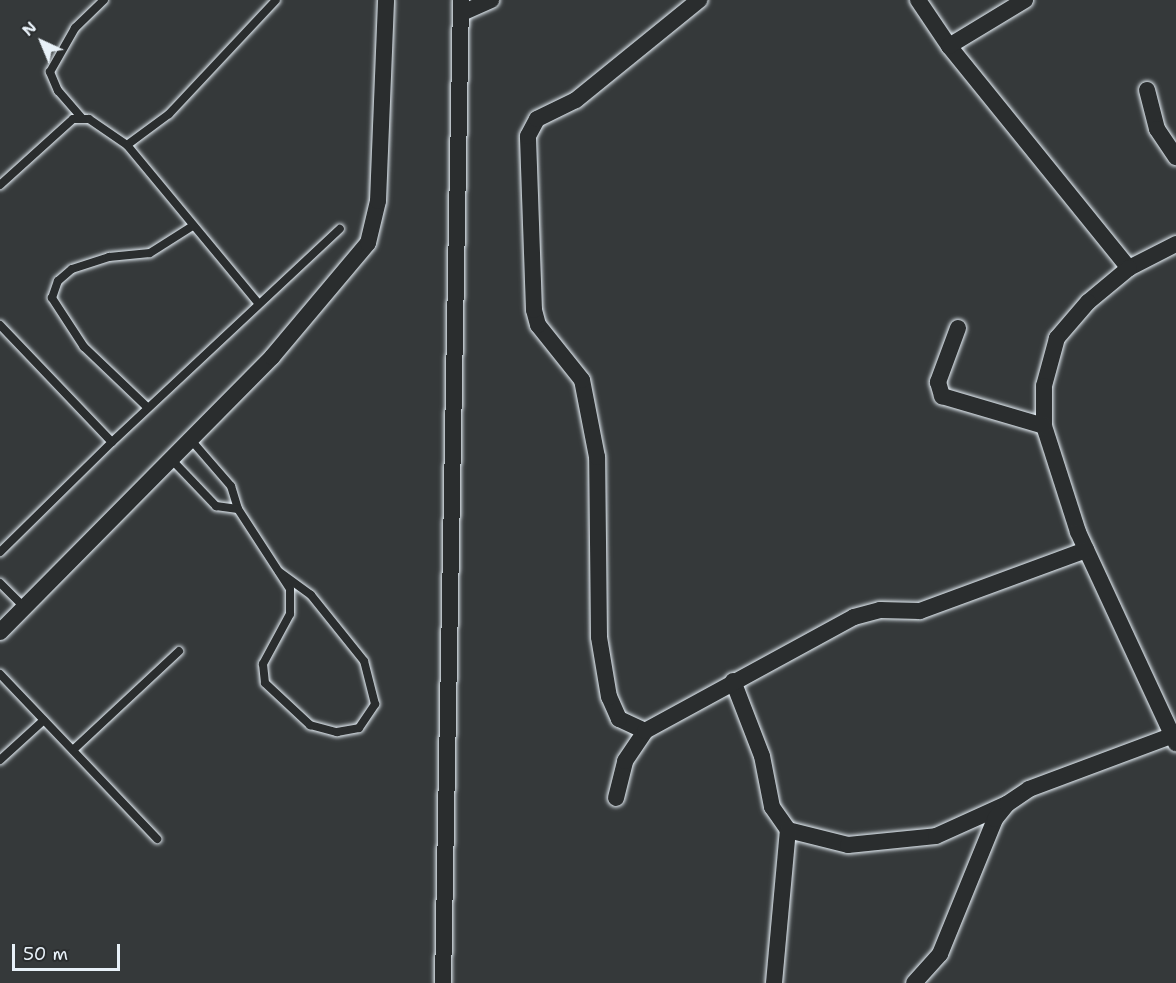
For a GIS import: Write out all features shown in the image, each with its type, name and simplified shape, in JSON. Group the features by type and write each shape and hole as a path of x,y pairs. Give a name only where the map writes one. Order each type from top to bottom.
{"street":[{"path":"0,632 272,357 368,243 378,201 386,0"},
{"path":"443,983 462,7 491,0"},
{"path":"645,731 619,719 609,698 599,637 597,457 582,380 538,326 534,310 528,136 537,119 576,100 699,0"},
{"path":"918,0 949,46 1129,268"},
{"path":"949,46 1025,0"},
{"path":"1147,90 1156,129 1176,157"},
{"path":"733,681 762,756 771,807 788,830 848,845 936,836 1007,804 1029,789 1175,738 1086,550 1044,426 1044,386 1057,338 1129,268 1176,244"},
{"path":"958,328 938,382 942,396 1044,426"},
{"path":"616,798 625,761 645,731 733,681 865,612 920,611 1086,550"},
{"path":"914,983 940,954 995,819 1007,804"},
{"path":"774,983 788,830"}],"lane":[{"path":"104,0 75,28 50,72 58,91 81,117 127,145 190,226 258,303"},
{"path":"127,145 170,114 276,0"},
{"path":"0,185 39,146 81,117"},
{"path":"146,406 84,347 52,298 58,281 72,269 109,256 150,253 190,226"},
{"path":"0,552 146,406 340,229"},
{"path":"0,325 112,442"},
{"path":"191,440 231,486 238,509 279,572 291,603 263,664 265,683 310,724 337,732 358,728 375,704 364,661 311,595 279,572"},
{"path":"172,460 216,506 238,509"},
{"path":"0,583 24,607"},
{"path":"73,750 179,651"},
{"path":"0,674 157,839"},
{"path":"0,760 44,720"}]}
